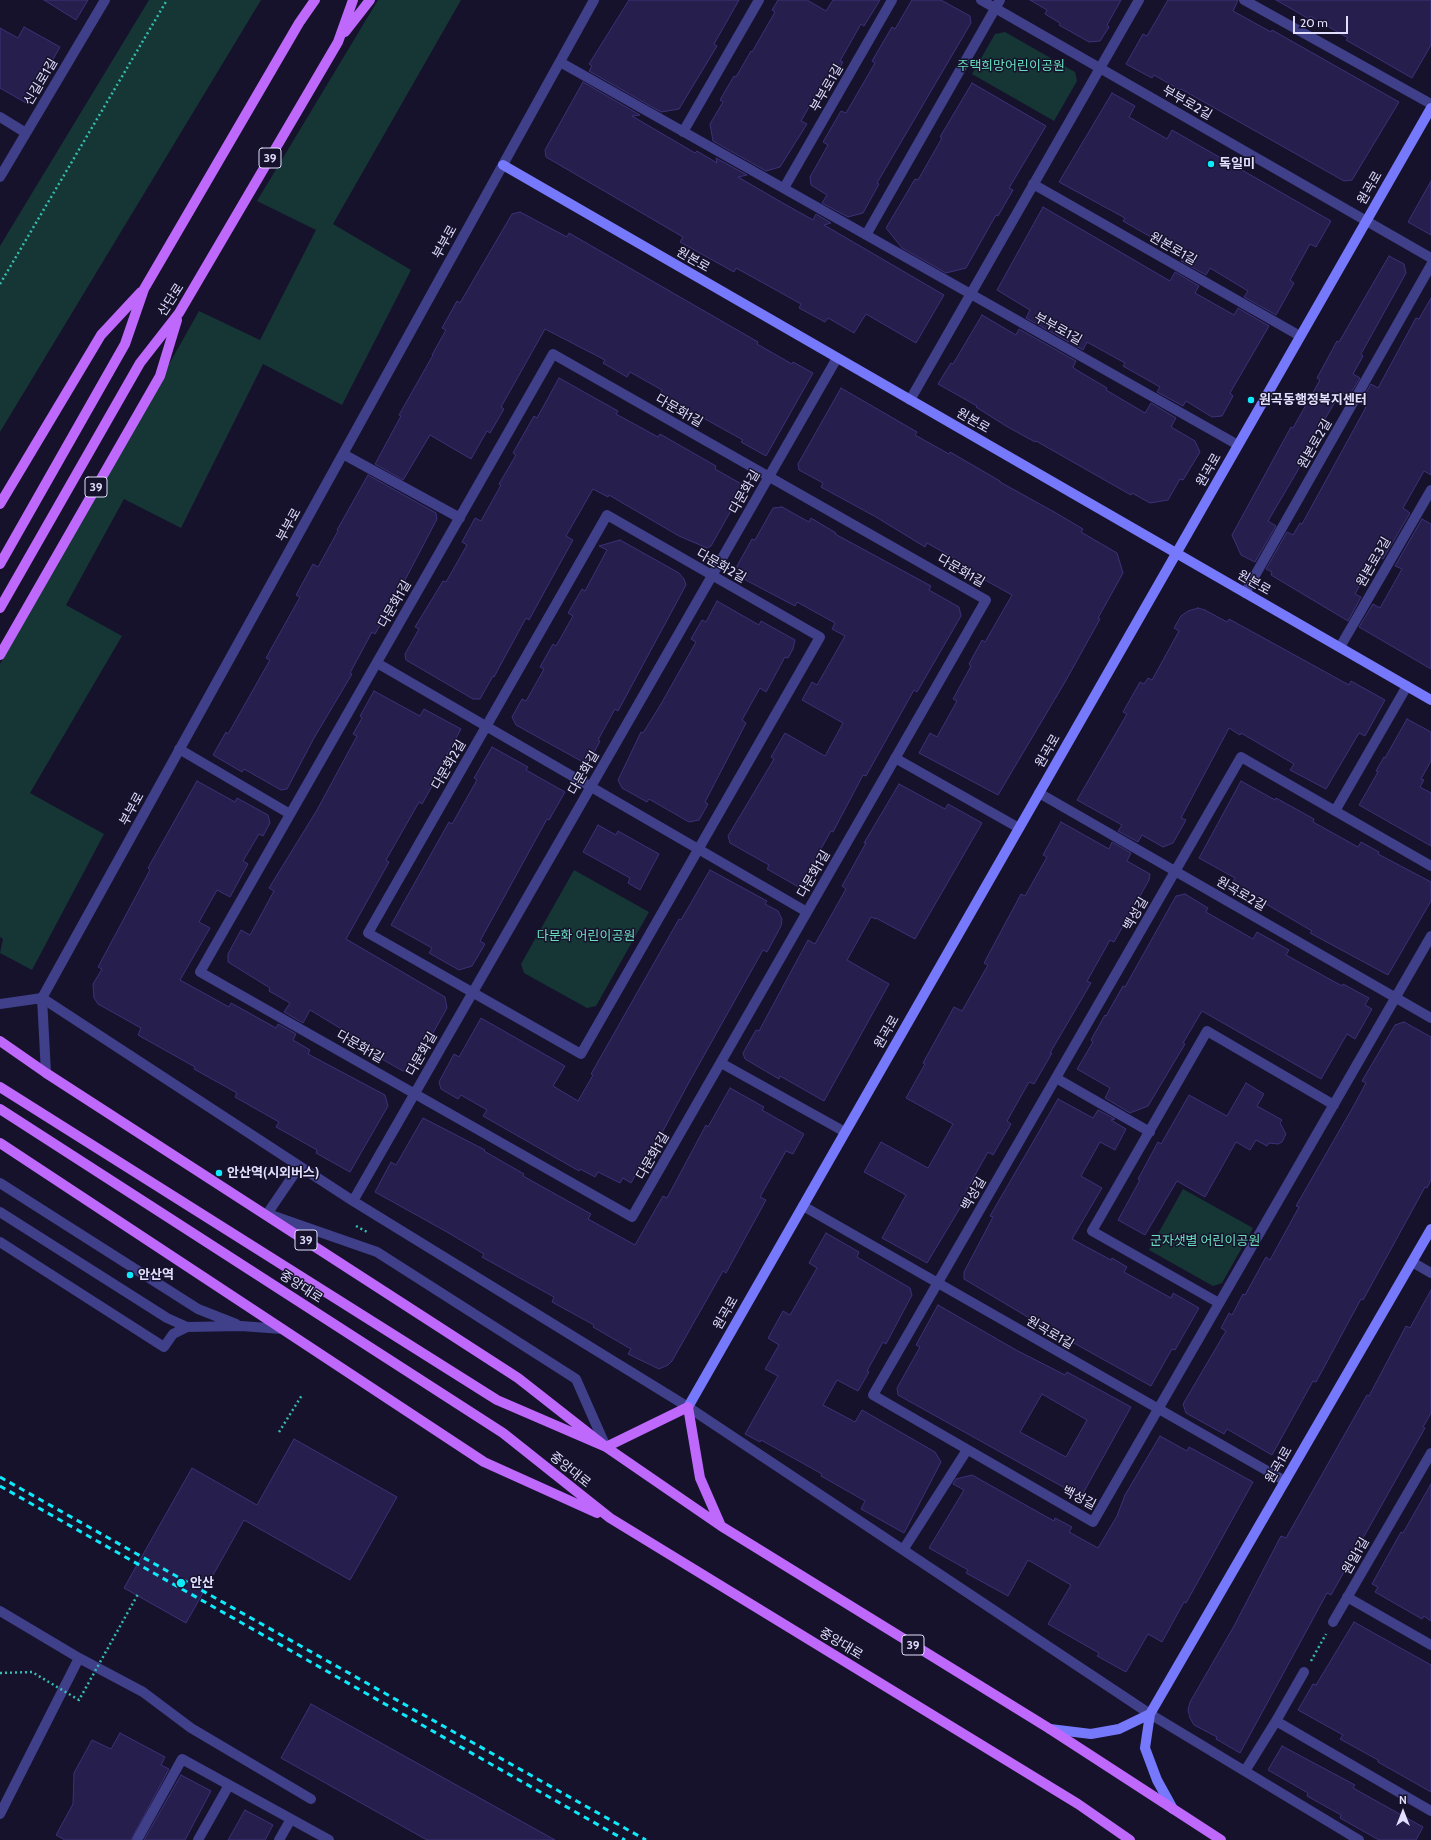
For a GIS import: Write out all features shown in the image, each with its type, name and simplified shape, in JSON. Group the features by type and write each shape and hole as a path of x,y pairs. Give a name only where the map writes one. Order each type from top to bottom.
{"main road":[{"path":"299,22 306,0"},
{"path":"0,564 125,344 144,289 299,22 315,0"},
{"name":"산단로","path":"0,608 140,363 180,313 338,42 353,0"},
{"path":"338,42 370,0"},
{"path":"0,504 101,335 144,289"},
{"name":"39","path":"0,655 160,376 180,313"},
{"name":"39","path":"0,1034 12,1048"},
{"name":"39","path":"0,1041 518,1378 606,1447 721,1526 1050,1729 1221,1840"},
{"path":"0,1087 497,1400 606,1447 688,1407 700,1478 721,1526"},
{"name":"중앙대로","path":"0,1109 503,1433 610,1518 1078,1804 1130,1840"},
{"path":"0,1143 484,1462 610,1518"}],"street":[{"name":"신길로1길","path":"0,178 105,0"},
{"name":"부부로","path":"42,998 594,0"},
{"path":"683,132 759,0"},
{"name":"부부로1길","path":"784,188 892,0"},
{"name":"부부로2길","path":"981,0 997,4 1100,68 1431,258"},
{"path":"910,400 1139,0"},
{"path":"1244,0 1431,104"},
{"path":"866,235 997,4"},
{"name":"부부로1길","path":"560,62 1238,445"},
{"name":"원곡로","path":"688,1407 1431,108"},
{"path":"0,117 26,133"},
{"name":"원본로","path":"503,165 1431,700"},
{"name":"원본로1길","path":"1033,184 1300,336"},
{"name":"원본로2길","path":"1245,593 1431,265"},
{"name":"다문화1길","path":"553,354 769,477 986,600 632,1217 200,972 553,354"},
{"name":"다문화길","path":"353,1201 837,358"},
{"path":"343,454 460,518"},
{"name":"원본로3길","path":"1340,648 1431,490"},
{"name":"다문화2길","path":"607,515 712,576 820,637 581,1054 368,933 607,515"},
{"path":"377,663 807,912"},
{"path":"1335,811 1407,686"},
{"path":"180,749 290,814"},
{"name":"백성길","path":"1431,866 1241,757 873,1396 1093,1522 1431,936"},
{"path":"895,758 1019,828"},
{"name":"원곡로2길","path":"1039,793 1431,1018"},
{"path":"42,998 46,1072"},
{"path":"0,1004 42,998 299,1167 688,1407 1150,1714 1359,1840"},
{"path":"1219,1303 1092,1231 1207,1031 1334,1105"},
{"path":"721,1062 845,1132"},
{"path":"1056,1078 1150,1132"},
{"path":"299,1167 265,1214 377,1252 576,1379 606,1447"},
{"path":"0,1183 198,1309 241,1326"},
{"name":"원곡로1길","path":"802,1206 1285,1482"},
{"path":"0,1212 167,1318 188,1327"},
{"name":"원곡1로","path":"1150,1714 1431,1229"},
{"path":"0,1242 164,1348 173,1334 188,1327 241,1326 282,1329"},
{"path":"1412,1262 1431,1273"},
{"path":"903,1550 967,1450"},
{"name":"원일1길","path":"1333,1622 1431,1453"},
{"path":"1347,1597 1431,1645"},
{"path":"0,1611 79,1658 143,1692 191,1728 312,1799"},
{"path":"0,1814 79,1658"},
{"path":"1245,1771 1304,1672"},
{"path":"1050,1729 1092,1734 1119,1729 1150,1714"},
{"path":"1150,1714 1145,1748 1157,1780 1173,1809"},
{"path":"1276,1721 1431,1811"},
{"path":"137,1840 182,1759 329,1840"},
{"path":"198,1840 229,1785"},
{"path":"279,1840 291,1819"}],"path":[{"path":"0,284 167,0"},
{"path":"279,1432 302,1395"},
{"path":"0,1673 32,1672 79,1700 138,1594"},
{"path":"1304,1672 1333,1622"}],"green space":[{"path":"149,0 261,0 0,432 0,246"},
{"path":"378,0 461,0 333,224 411,270 342,405 263,364 181,528 124,499 66,605 122,636 30,793 104,834 32,970 0,953 3,939 0,937 0,664 199,311 260,340 316,230 257,201"},
{"name":"주택희망어린이공원","path":"1005,32 1075,72 1077,81 1054,121 972,74 995,34"},
{"name":"다문화 어린이공원","path":"574,870 649,912 596,1006 587,1008 524,973 521,964"},
{"name":"군자샛별 어린이공원","path":"1183,1189 1253,1228 1222,1283 1213,1286 1149,1250"}],"building":[{"path":"44,0 88,0 76,20"},
{"path":"629,0 739,0 714,44 717,46 679,109 661,112 589,71 592,66 589,64"},
{"path":"778,0 807,0 826,11 833,0 880,0 864,26 861,24 840,61 843,62 830,85 824,81 801,121 807,124 780,167 766,171 713,141 710,124 723,102 720,100 734,76 736,77 751,51 752,52 775,12 772,10"},
{"path":"912,0 941,0 970,16 971,23 877,183 879,184 863,213 848,217 822,203 827,195 811,185 810,177 828,145 823,142 841,111 846,113 875,63 872,61 892,27 895,29"},
{"path":"1030,0 1121,0 1107,25 1109,27 1100,41 1089,42 1059,25 1060,23 1045,14 1047,10"},
{"path":"1168,0 1238,0 1233,11 1271,32 1272,30 1399,102 1352,180 1344,181 1181,89 1180,90 1154,75 1152,78 1126,64 1143,34 1147,36"},
{"path":"1276,0 1431,0 1431,45 1412,78 1346,40 1348,38 1310,16 1309,19"},
{"path":"24,27 60,47 28,104 0,88 0,28 18,38"},
{"path":"583,82 640,115 632,116 695,153 697,151 717,163 716,158 747,175 738,177 781,202 813,220 816,214 831,223 824,225 944,295 916,343 866,314 854,333 828,318 825,322 799,308 801,304 767,285 736,268 734,272 680,242 683,237 546,157 545,150"},
{"path":"972,83 1046,126 1009,188 1013,190 998,216 996,215 966,268 946,273 902,248 886,228 915,179 918,180 942,138 940,137"},
{"path":"1112,93 1135,106 1129,117 1167,139 1172,130 1331,221 1316,247 1310,244 1290,280 1294,283 1276,315 1244,297 1248,291 1210,268 1206,275 1181,261 1184,256 1123,221 1125,218 1059,182"},
{"path":"1431,181 1431,235 1408,222"},
{"path":"1043,207 1170,281 1175,272 1199,286 1195,293 1234,315 1238,308 1269,326 1230,393 1233,396 1222,416 1212,417 1186,401 1183,406 1157,392 1160,387 1123,366 1125,363 1087,342 1083,350 1026,318 1030,310 997,290"},
{"path":"520,212 567,237 569,233 758,342 757,344 792,364 793,362 813,373 766,456 741,442 743,440 660,394 662,390 630,372 627,377 603,363 605,360 545,329 501,407 504,409 490,433 487,431 471,459 430,435 403,480 375,464 401,416 399,415 446,330 442,328 457,301 460,303 512,214"},
{"path":"1389,256 1404,264 1406,273 1361,354 1363,356 1353,374 1360,378 1349,396 1341,392 1313,439 1315,441 1268,521 1276,526 1255,562 1241,555 1232,535 1291,427 1293,428 1320,380 1317,378 1337,341 1339,342"},
{"path":"1431,298 1431,475 1424,471 1403,508 1410,513 1383,559 1378,556 1375,558 1355,594 1361,597 1348,621 1271,575 1272,572 1266,569 1287,532 1293,535 1300,523 1302,524 1365,409 1366,406 1360,403 1371,384 1378,388 1416,318 1419,319"},
{"path":"982,315 1016,335 1019,329 1076,361 1073,367 1075,369 1107,388 1106,390 1145,413 1151,403 1176,418 1171,427 1195,441 1200,452 1183,480 1180,479 1168,500 1150,503 1132,493 1131,495 1036,441 1035,442 1006,426 976,407 977,406 938,384 951,363 953,364"},
{"path":"559,378 618,411 616,414 658,437 660,434 716,466 715,469 745,486 711,546 707,548 679,536 609,495 608,497 593,489 566,536 573,540 529,620 526,618 494,677 493,676 480,699 473,699 406,660 405,654 419,629 415,627 443,581 446,582 467,545 462,542 475,518 481,521 501,485 499,484 516,455 513,453 534,416 537,418"},
{"path":"841,388 917,432 915,435 949,454 950,452 1083,529 1081,532 1117,553 1123,573 1098,618 1100,619 1065,682 998,795 919,753 930,733 937,737 957,701 953,699 971,666 969,664 982,640 985,642 1012,595 983,579 981,583 957,570 961,562 927,543 925,547 876,517 821,487 823,483 799,470 798,464"},
{"path":"368,475 436,513 437,519 394,601 375,634 372,632 350,673 352,674 314,738 287,789 281,790 244,769 242,772 213,755 226,732 228,734 270,660 266,658 300,597 296,595 313,564 318,567"},
{"path":"782,507 809,522 811,518 836,533 835,534 931,586 929,590 959,607 961,616 917,692 914,690 866,776 863,775 833,832 831,831 813,863 816,865 802,889 767,869 769,865 730,843 728,836 774,759 771,757 785,733 825,756 843,723 802,700 812,682 817,685 845,636 832,629 835,623 797,602 795,606 738,576 737,566 752,539 755,540 773,508"},
{"path":"1422,519 1431,524 1431,669 1359,627 1373,604 1380,608 1402,569 1395,566"},
{"path":"620,540 679,573 684,579 686,585 618,711 615,709 598,740 600,741 590,760 581,761 516,725 512,717 522,699 526,701 544,669 540,667 553,644 556,646 573,616 568,613 582,589 585,591 607,550 599,546"},
{"path":"717,601 759,625 761,621 795,640 793,649 788,658 785,657 766,692 760,688 742,720 746,723 705,802 708,804 699,820 689,822 649,799 647,802 622,788 618,780 641,732 643,733 661,704 696,642 691,639 702,620 706,622"},
{"path":"1198,608 1205,610 1227,622 1229,619 1349,685 1351,681 1385,700 1365,736 1359,733 1326,789 1290,770 1294,764 1241,733 1240,735 1229,728 1181,818 1186,820 1173,843 1163,847 1142,835 1138,842 1118,831 1122,825 1077,800 1127,714 1123,712 1140,682 1144,684 1148,678 1152,680 1179,631 1174,628 1181,616 1188,611"},
{"path":"374,691 420,716 424,709 461,729 438,771 440,772 422,804 419,802 386,860 389,862 346,939 445,997 447,1008 414,1067 403,1071 371,1053 373,1048 310,1010 303,1023 284,1012 290,1003 269,991 270,988 228,962 228,954 241,930 250,935 274,891 269,888 317,810 357,736 353,734 362,718 360,716"},
{"path":"1407,719 1431,732 1431,761 1421,779 1424,780 1420,787 1431,793 1431,846 1359,805 1378,772 1376,771"},
{"path":"492,747 528,767 526,770 565,792 549,820 547,819 480,941 485,944 472,966 459,970 429,953 432,948 391,925 449,822 452,824 477,780 474,778"},
{"path":"197,781 235,802 237,798 268,815 270,823 263,836 259,834 243,861 248,864 230,897 217,890 199,922 210,928 180,980 229,1007 231,1003 276,1028 278,1024 296,1034 293,1040 310,1050 308,1054 385,1095 388,1106 350,1172 316,1153 317,1150 276,1127 279,1122 235,1097 237,1093 194,1069 195,1067 138,1035 141,1028 98,1004 94,998 93,984 102,969 98,967 150,870 148,868"},
{"path":"1241,781 1314,819 1313,822 1358,847 1361,842 1379,852 1378,854 1431,882 1431,901 1388,975 1310,933 1312,931 1232,884 1235,878 1199,858"},
{"path":"899,784 945,809 948,804 982,823 915,939 876,918 871,917 847,960 889,984 824,1101 780,1076 779,1079 745,1059 743,1053 756,1030 759,1031 808,940 815,944 846,889 842,886 866,843 864,843"},
{"path":"1061,822 1109,849 1112,842 1131,853 1127,861 1150,874 1149,880 1114,942 1110,940 1087,981 1091,983 1050,1053 1052,1053 1034,1084 1029,1082 1007,1121 1011,1124 993,1155 988,1152 966,1191 969,1193 927,1263 882,1238 906,1195 864,1172 881,1142 928,1168 953,1124 906,1098 925,1064 923,1063 954,1007 962,1011 988,965 984,963 1021,894 1025,896 1047,857 1043,855"},
{"path":"598,825 616,835 618,831 659,854 640,890 628,883 630,878 583,852"},
{"path":"710,870 767,901 765,904 778,911 782,919 781,926 767,952 763,950 648,1159 645,1157 631,1183 623,1178 620,1183 598,1172 595,1177 580,1169 579,1171 483,1116 487,1110 461,1095 458,1099 441,1089 439,1082 454,1054 459,1057 481,1018 565,1066 553,1086 578,1101 593,1075 591,1074 679,919 681,920"},
{"path":"1185,894 1208,908 1206,912 1253,939 1257,932 1289,950 1286,955 1342,986 1343,984 1369,998 1365,1005 1372,1009 1355,1039 1347,1034 1321,1079 1202,1011 1183,1043 1185,1044 1148,1106 1130,1113 1105,1098 1110,1088 1077,1069 1093,1042 1091,1040 1105,1015 1106,1016 1123,986 1125,987 1176,896"},
{"path":"1404,1022 1431,1037 1431,1180 1427,1188 1425,1187 1363,1300 1361,1299 1316,1382 1313,1381 1272,1455 1227,1429 1224,1434 1186,1413 1183,1404 1226,1331 1221,1328 1229,1313 1232,1315 1266,1257 1270,1260 1299,1207 1296,1206 1366,1083 1362,1081 1395,1025"},
{"path":"1246,1083 1264,1094 1257,1106 1282,1120 1280,1123 1286,1134 1282,1142 1278,1144 1269,1143 1267,1146 1256,1140 1250,1150 1236,1142 1205,1197 1177,1181 1145,1235 1118,1220 1140,1180 1138,1179 1158,1142 1161,1144 1189,1095 1227,1116"},
{"path":"730,1088 764,1107 762,1110 804,1134 793,1154 786,1151 760,1197 766,1200 726,1273 723,1271 672,1361 668,1365 659,1369 628,1354 631,1349 593,1327 594,1325 552,1302 554,1297 482,1257 484,1254 447,1232 375,1192 391,1162 396,1165 423,1118 485,1150 484,1151 524,1174 523,1176 591,1214 588,1219 635,1245 663,1196 667,1198 706,1125 708,1127"},
{"path":"1058,1099 1093,1118 1098,1110 1115,1119 1111,1120 1126,1129 1115,1150 1100,1142 1081,1176 1102,1188 1072,1239 1111,1260 1112,1258 1127,1267 1124,1272 1171,1298 1173,1293 1199,1308 1175,1350 1172,1349 1151,1386 1036,1322 964,1279 964,1272 993,1217 990,1216"},
{"path":"826,1233 859,1252 857,1257 910,1288 912,1295 886,1344 883,1342 858,1391 837,1380 823,1405 855,1422 862,1410 935,1452 941,1462 904,1533 861,1509 865,1501 821,1476 822,1474 761,1440 760,1442 745,1434 778,1376 765,1369 779,1345 768,1338 783,1311 790,1315 817,1268 809,1263"},
{"path":"1431,1290 1431,1413 1423,1427 1425,1428 1331,1595 1327,1593 1240,1753 1216,1739 1217,1737 1194,1725 1188,1710 1190,1702 1234,1626 1281,1536 1286,1538 1367,1395 1369,1396 1406,1326 1410,1328"},
{"path":"938,1305 1016,1350 1065,1375 1067,1372 1131,1407 1081,1497 898,1395 897,1388 920,1347 916,1345","holes":["1042,1394 1087,1420 1066,1457 1020,1432"]},
{"path":"1160,1436 1187,1451 1189,1447 1253,1482 1186,1603 1184,1602 1162,1642 1148,1634 1126,1672 1097,1656 1099,1653 1048,1624 1071,1585 1028,1560 1008,1596 966,1573 968,1570 929,1548 964,1490 953,1484 956,1479 972,1475 1054,1521 1055,1518 1072,1527 1069,1532 1098,1548 1117,1516 1125,1495"},
{"path":"294,1439 397,1497 350,1580 244,1520 186,1623 124,1588 192,1468 257,1505"},
{"path":"1431,1484 1431,1621 1424,1616 1422,1619 1375,1592 1378,1587 1372,1584 1401,1532 1403,1533"},
{"path":"1354,1622 1431,1665 1431,1792 1340,1739 1343,1735 1298,1710 1313,1684 1316,1685"},
{"path":"311,1704 555,1840 427,1840 281,1758"},
{"path":"120,1733 165,1757 161,1765 169,1769 131,1840 65,1840 56,1835 73,1804 74,1773 92,1740 111,1749"},
{"path":"1282,1746 1355,1785 1353,1788 1423,1827 1416,1840 1379,1840 1340,1818 1341,1815 1307,1796 1308,1793 1268,1770"},
{"path":"181,1775 211,1791 185,1840 144,1840"},
{"path":"245,1810 273,1825 265,1840 228,1840"}],"railway":[{"path":"0,1477 646,1840"},
{"path":"0,1486 625,1840"}],"place":[{"name":"독일미","path":"1211,164"},
{"name":"원곡동행정복지센터","path":"1251,400"},
{"name":"안산역(시외버스)","path":"219,1173"},
{"name":"안산역","path":"130,1275"},
{"name":"안산","path":"181,1583"}]}
